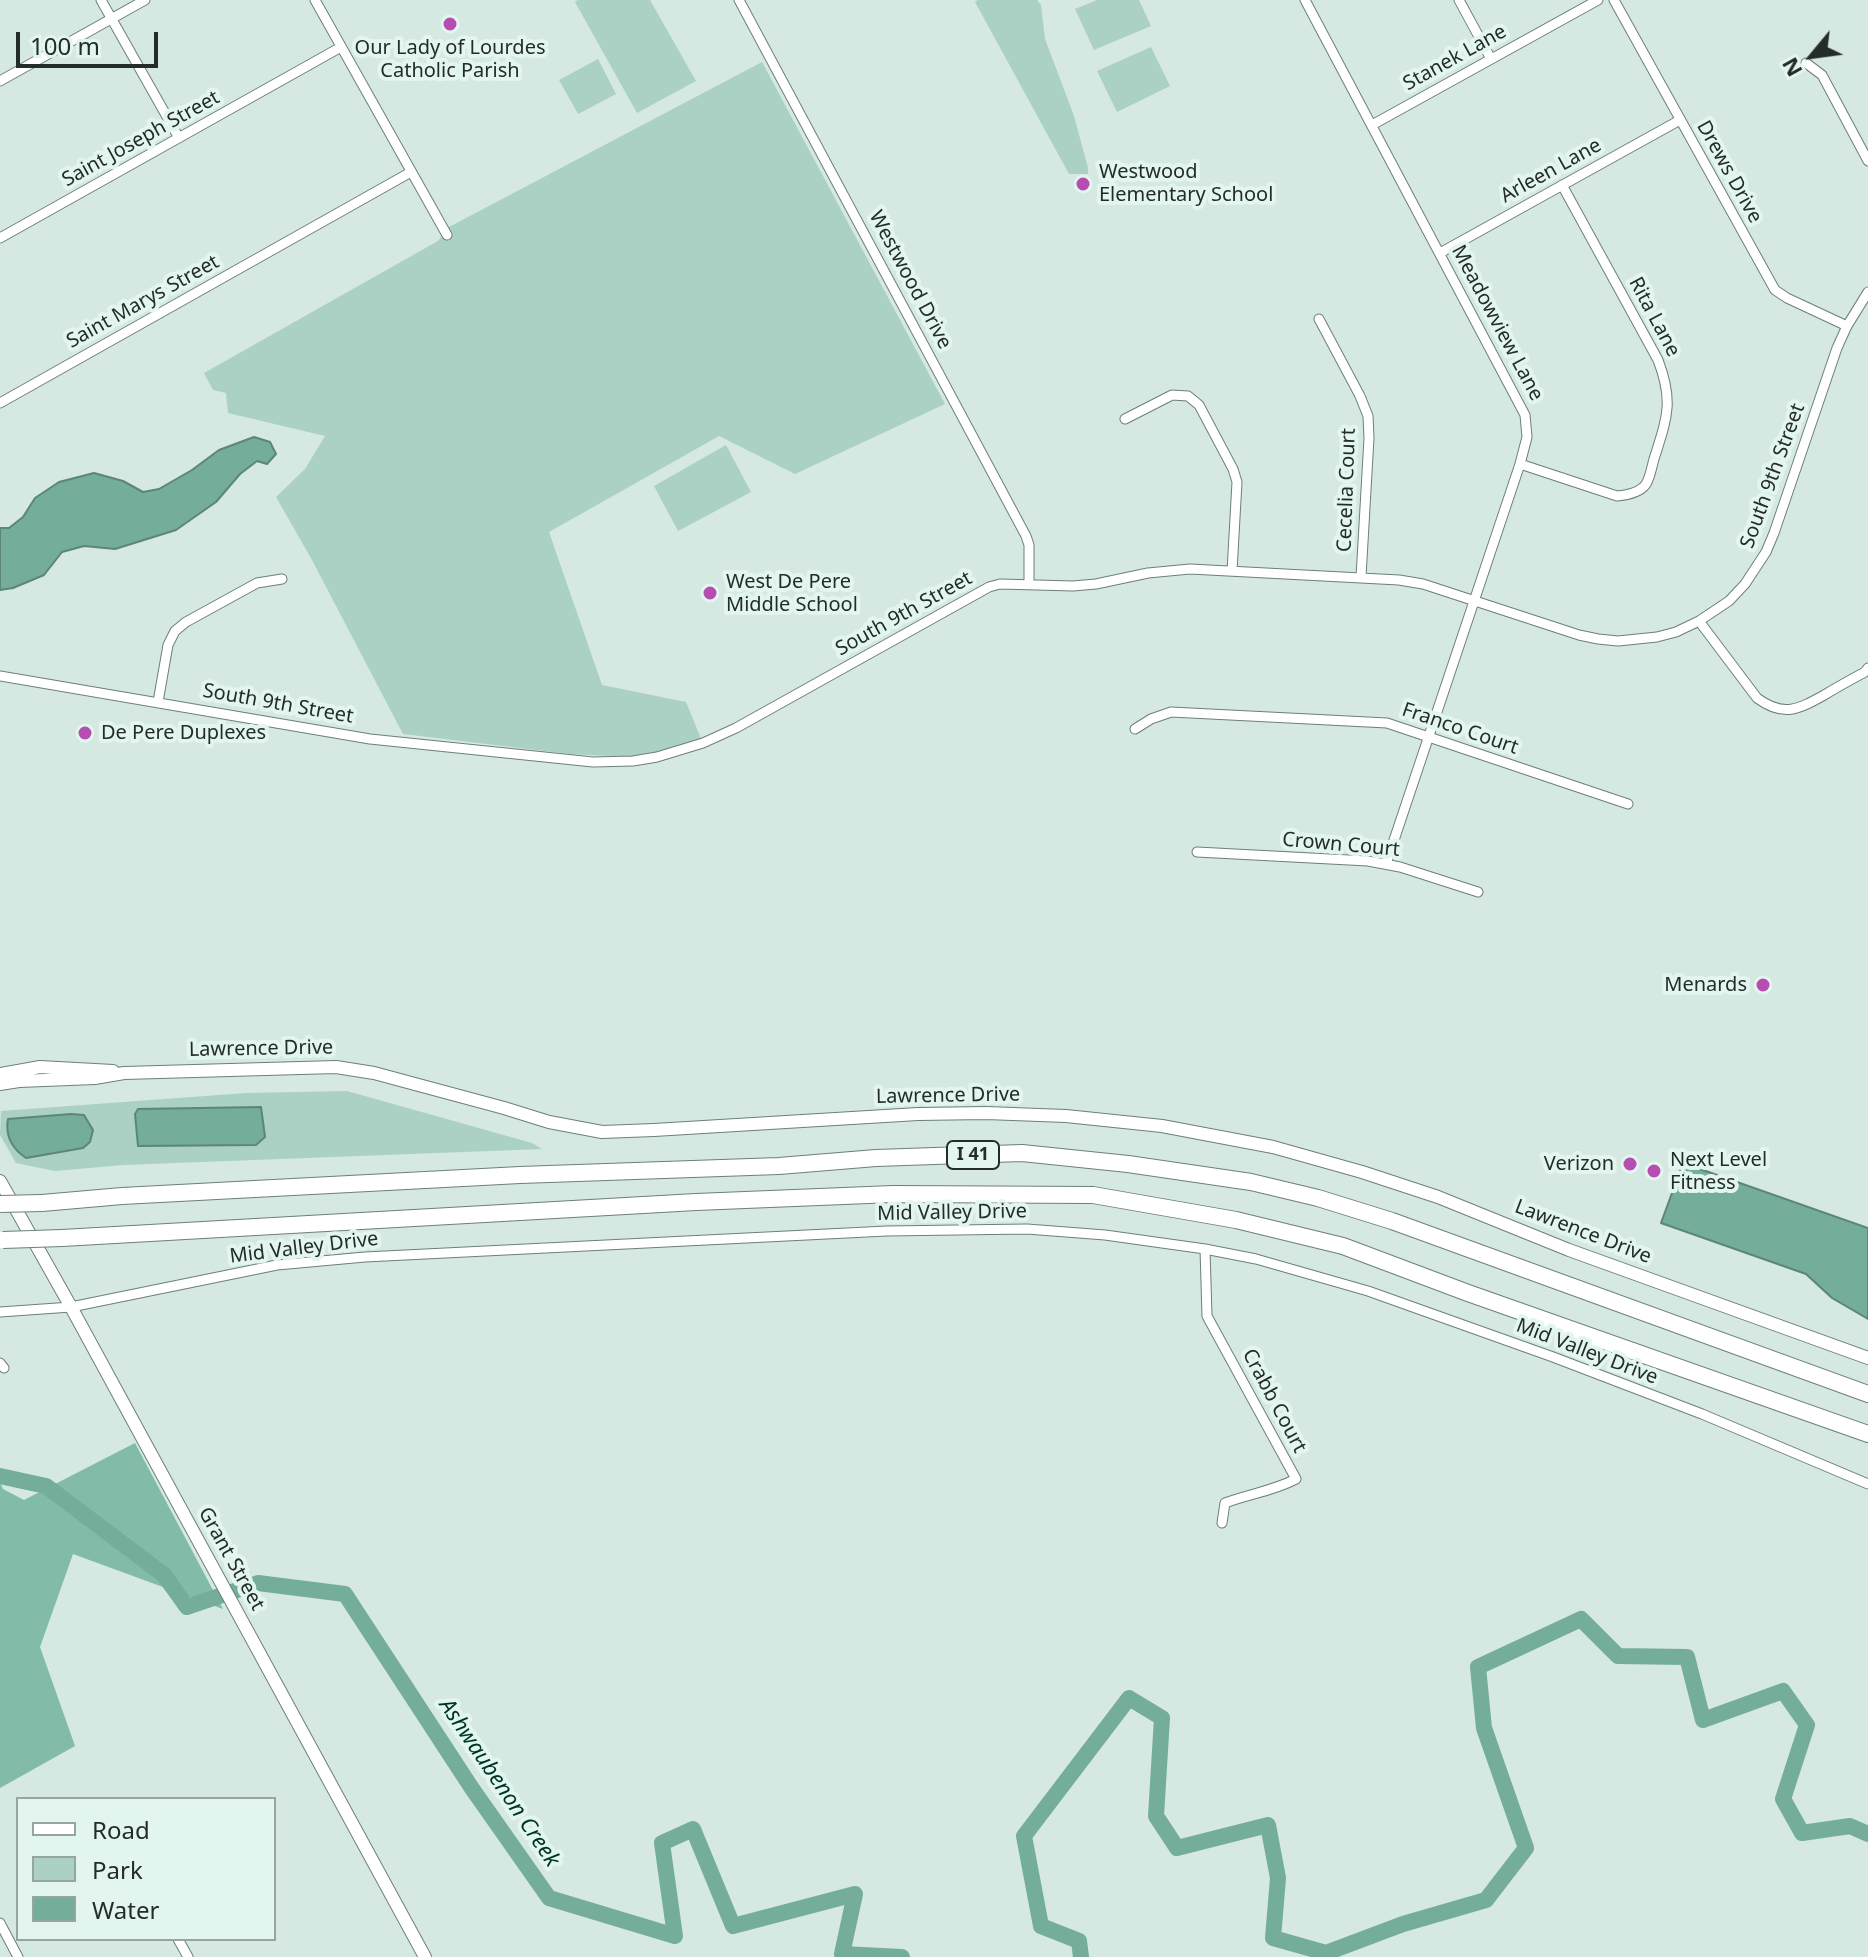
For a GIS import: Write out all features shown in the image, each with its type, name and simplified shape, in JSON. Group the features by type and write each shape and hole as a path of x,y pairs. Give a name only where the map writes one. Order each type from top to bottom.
{"highway":[{"name":"I 41","path":"0,1204 520,1175 1022,1153 1128,1164 1251,1182 1318,1198 1421,1232 1868,1394"},
{"name":"I 41","path":"1,1240 878,1194 1093,1195 1236,1220 1343,1246 1868,1434"}],"main road":[{"path":"0,1074 40,1067 124,1073"},
{"name":"Lawrence Drive","path":"0,1084 95,1078 124,1073 336,1067 374,1073 549,1122 602,1132 986,1113 1066,1116 1162,1126 1273,1147 1362,1172 1438,1197 1569,1250 1868,1358"},
{"name":"Grant Street","path":"0,1181 425,1957"}],"street":[{"path":"101,0 179,138"},
{"path":"1,79 145,0"},
{"path":"315,0 447,235"},
{"name":"Westwood Drive","path":"739,0 1026,536 1029,545 1029,584"},
{"name":"Meadowview Lane","path":"1305,0 1525,415 1527,437 1520,464 1386,864"},
{"path":"1459,0 1491,59"},
{"name":"Stanek Lane","path":"1372,125 1598,0"},
{"name":"Drews Drive","path":"1614,0 1775,290 1847,326"},
{"name":"Saint Joseph Street","path":"0,238 341,47"},
{"path":"1806,63 1822,75 1868,161"},
{"name":"Arleen Lane","path":"1440,253 1680,120"},
{"name":"Saint Marys Street","path":"0,403 411,172"},
{"name":"Rita Lane","path":"1520,464 1617,496 1632,494 1646,484 1668,413 1666,380 1658,360 1562,185"},
{"name":"South 9th Street","path":"0,676 370,739 593,762 651,759 703,743 736,728 989,587 1000,584 1073,586 1168,570 1399,580 1423,584 1579,635 1618,641 1657,637 1699,621 1729,601 1745,584 1766,552 1837,348 1868,292"},
{"name":"Cecelia Court","path":"1319,319 1368,416 1361,577"},
{"path":"1125,419 1172,395 1188,396 1199,405 1237,482 1232,571"},
{"path":"158,702 168,645 175,631 257,583 282,579"},
{"path":"1699,621 1757,698 1768,707 1799,709 1868,668"},
{"name":"Franco Court","path":"1135,729 1171,712 1387,723 1628,804"},
{"name":"Crown Court","path":"1197,852 1368,861 1400,867 1478,892"},
{"name":"Mid Valley Drive","path":"0,1312 71,1307 277,1265 365,1257 887,1231 1027,1229 1105,1235 1256,1259 1368,1291 1702,1414 1868,1484"},
{"name":"Crabb Court","path":"1205,1249 1207,1316 1296,1479 1279,1488 1225,1503 1222,1523"},
{"path":"0,1923 18,1957"}],"green space":[{"path":"650,0 696,81 637,113 575,2"},
{"path":"1037,0 1041,5 1045,39 1074,116 1088,174 1069,174 975,2"},
{"path":"1097,0 1139,0 1151,26 1094,50 1075,9"},
{"path":"1151,47 1170,86 1117,112 1097,71"},
{"path":"598,59 616,94 578,114 559,80"},
{"path":"762,62 945,404 795,474 719,436 549,532 602,685 686,702 702,741 657,754 631,757 570,754 403,734 276,497 305,469 325,436 228,413 226,393 213,390 204,373 438,241 449,227"},
{"path":"726,445 751,492 678,531 654,486"},
{"path":"347,1091 532,1143 542,1149 123,1165 55,1171 16,1163 0,1135 1,1111 246,1093"}],"shaded area":[{"path":"135,1443 223,1609 73,1554 40,1647 75,1746 0,1788 0,1482 3,1489 24,1500"}],"water":[{"path":"254,437 270,442 276,454 267,464 257,461 240,474 216,502 176,530 115,549 84,546 62,552 44,575 0,590 0,528 9,528 23,517 35,498 59,482 94,473 123,481 143,492 159,489 219,450"},
{"path":"261,1107 265,1137 256,1145 138,1146 135,1114 138,1109"},
{"path":"84,1115 93,1130 90,1142 83,1148 26,1158 10,1141 8,1119"},
{"path":"1683,1163 1868,1228 1868,1319 1832,1298 1806,1274 1661,1223"}],"waterway":[{"name":"Ashwaubenon Creek","path":"0,1476 46,1486 164,1575 187,1607 258,1583 345,1594 471,1787 549,1898 675,1936 662,1843 693,1829 733,1926 855,1894 842,1954 902,1957"},
{"name":"Ashwaubenon Creek","path":"1081,1957 1079,1941 1041,1926 1024,1836 1129,1698 1162,1718 1156,1816 1177,1848 1268,1825 1278,1878 1273,1938 1326,1953 1403,1924 1486,1900 1526,1848 1484,1728 1478,1667 1581,1619 1618,1656 1687,1657 1703,1720 1783,1691 1807,1725 1783,1799 1802,1833 1850,1826 1868,1834"}],"place":[{"name":"Our Lady of Lourdes Catholic Parish","path":"450,24"},
{"name":"Westwood Elementary School","path":"1083,184"},
{"name":"West De Pere Middle School","path":"710,593"},
{"name":"De Pere Duplexes","path":"85,733"},
{"name":"Menards","path":"1763,985"},
{"name":"Verizon","path":"1630,1164"},
{"name":"Next Level Fitness","path":"1654,1171"}]}
